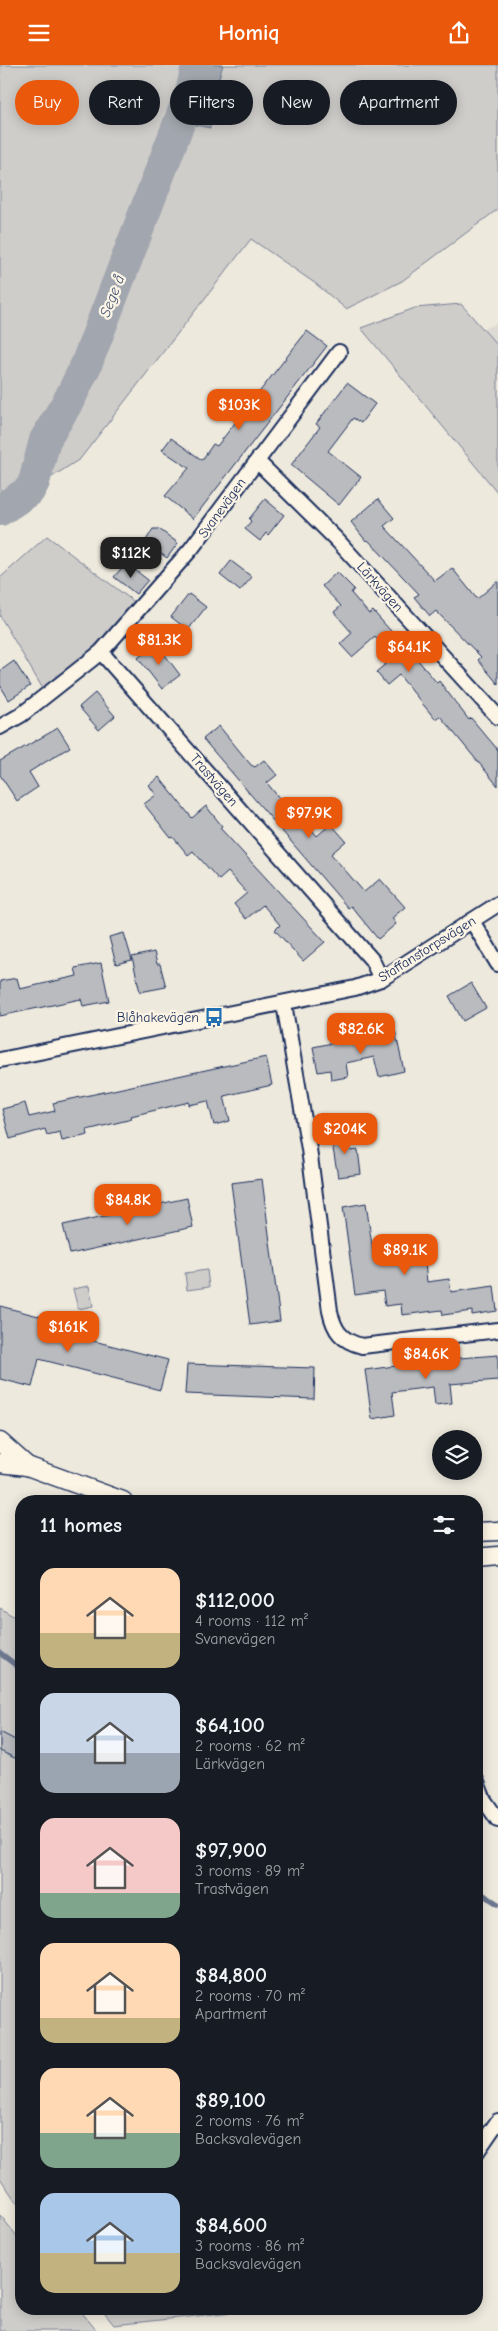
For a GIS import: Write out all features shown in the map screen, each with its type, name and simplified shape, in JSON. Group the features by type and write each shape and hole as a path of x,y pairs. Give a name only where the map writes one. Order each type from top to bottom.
{"street":[{"name":"Svanevägen","path":"0,727 21,715 101,652 191,549 339,352"},
{"name":"Lärkvägen","path":"256,461 338,540 498,717"},
{"name":"Trastvägen","path":"101,652 372,960 381,979"},
{"name":"Staffanstorpsvägen","path":"0,1060 356,988 381,979 498,903"},
{"path":"472,921 498,964"},
{"path":"284,1004 310,1158 330,1311 335,1328 344,1339 362,1346 498,1330"},
{"path":"0,1442 28,1466"},
{"path":"0,1463 28,1466 107,1495"},
{"path":"483,1532 498,1531"},
{"path":"483,1557 498,1556"},
{"path":"483,1798 498,1820"},
{"path":"483,2143 498,2121"}],"shaded area":[{"path":"0,65 498,65 498,209 402,281 346,309 316,284 251,239 80,459 0,510"},
{"path":"208,65 223,65 218,80 204,80"},
{"path":"196,125 210,125 210,128"},
{"path":"461,304 498,346 498,493 361,328 415,308"},
{"path":"498,323 498,346 483,329"},
{"path":"47,536 137,604 93,648 43,689 0,616 0,578"},
{"path":"207,1270 209,1287 187,1290 185,1273"},
{"path":"89,1286 93,1306 78,1309 73,1289"},
{"path":"0,1608 15,1617 15,2200 0,2178"},
{"path":"0,2215 15,2234 15,2315 84,2315 97,2331 0,2331"},
{"path":"106,2315 206,2315 114,2325"}],"building":[{"path":"307,331 327,346 193,519 165,496 189,468 162,450 171,438 202,460 213,444 217,446"},
{"path":"347,383 375,404 361,423 353,418 328,451 361,477 339,505 291,465 320,427 316,424"},
{"path":"265,499 284,515 268,535 266,533 260,541 245,529 251,521 249,519"},
{"path":"378,499 394,518 384,526 435,581 452,568 477,599 498,581 498,684 478,660 481,657 436,611 430,616 414,597 419,594 368,540 366,541 351,522"},
{"path":"153,529 159,529 178,543 167,558 145,542"},
{"path":"231,561 252,577 240,591 220,575"},
{"path":"126,563 148,580 136,594 114,577"},
{"path":"337,572 354,589 351,593 369,614 373,611 437,683 439,681 469,720 471,718 498,750 498,786 440,716 435,719 399,675 387,685 376,672 393,658 375,637 352,657 340,644 352,633 334,612 341,606 322,586"},
{"path":"189,594 206,607 188,630 171,617"},
{"path":"156,643 180,675 162,689 138,658"},
{"path":"14,661 30,686 9,700 0,685 0,671"},
{"path":"95,693 115,716 99,730 79,707"},
{"path":"219,726 251,765 255,767 264,760 277,775 267,783 284,804 288,801 317,836 331,824 346,841 331,854 364,892 380,879 405,907 392,918 396,924 378,939 351,906 348,908 203,739"},
{"path":"58,728 70,747 29,772 38,787 17,801 0,775 0,761"},
{"path":"159,777 192,818 206,806 222,826 220,828 325,942 303,961 275,930 280,925 263,905 246,919 234,904 247,893 228,872 219,880 193,851 188,855 173,837 171,838 144,804 156,795 149,785"},
{"path":"124,933 132,960 116,964 109,937"},
{"path":"154,952 157,964 160,964 166,987 140,992 132,957"},
{"path":"101,963 109,1001 83,1006 81,999 0,1016 0,981 17,978 20,989 77,976 75,968"},
{"path":"471,983 486,1008 463,1021 449,996"},
{"path":"395,1030 404,1071 379,1077 374,1057 346,1063 348,1077 331,1080 330,1070 318,1072 313,1047"},
{"path":"266,1057 272,1085 224,1096 230,1121 214,1125 208,1101 189,1105 189,1102 131,1116 132,1119 87,1130 88,1135 62,1141 60,1132 47,1135 45,1129 10,1139 2,1109 25,1103 29,1117 55,1111 53,1103"},
{"path":"347,1129 351,1151 358,1150 361,1174 338,1177 330,1132"},
{"path":"262,1179 280,1321 250,1325 231,1183"},
{"path":"187,1198 193,1227 70,1254 63,1225"},
{"path":"366,1203 374,1259 424,1253 427,1282 449,1279 451,1292 494,1286 497,1311 472,1315 472,1311 443,1315 442,1310 402,1315 401,1304 385,1306 383,1291 355,1295 343,1207"},
{"path":"0,1306 50,1319 47,1329 168,1360 160,1390 39,1359 32,1387 0,1379"},
{"path":"498,1355 498,1380 450,1384 452,1403 435,1405 433,1387 392,1392 395,1415 372,1419 365,1370 447,1359"},
{"path":"187,1364 315,1368 314,1399 185,1394"},
{"path":"0,1732 15,1740 15,1758 0,1751"}],"waterway":[{"name":"Sege å","path":"0,510 29,491 34,482 45,440 70,398 86,365 192,89 197,65"},
{"path":"0,1653 15,1664"},
{"path":"483,1894 498,1904"}],"place":[{"name":"Blåhakevägen","path":"214,1017"}]}
